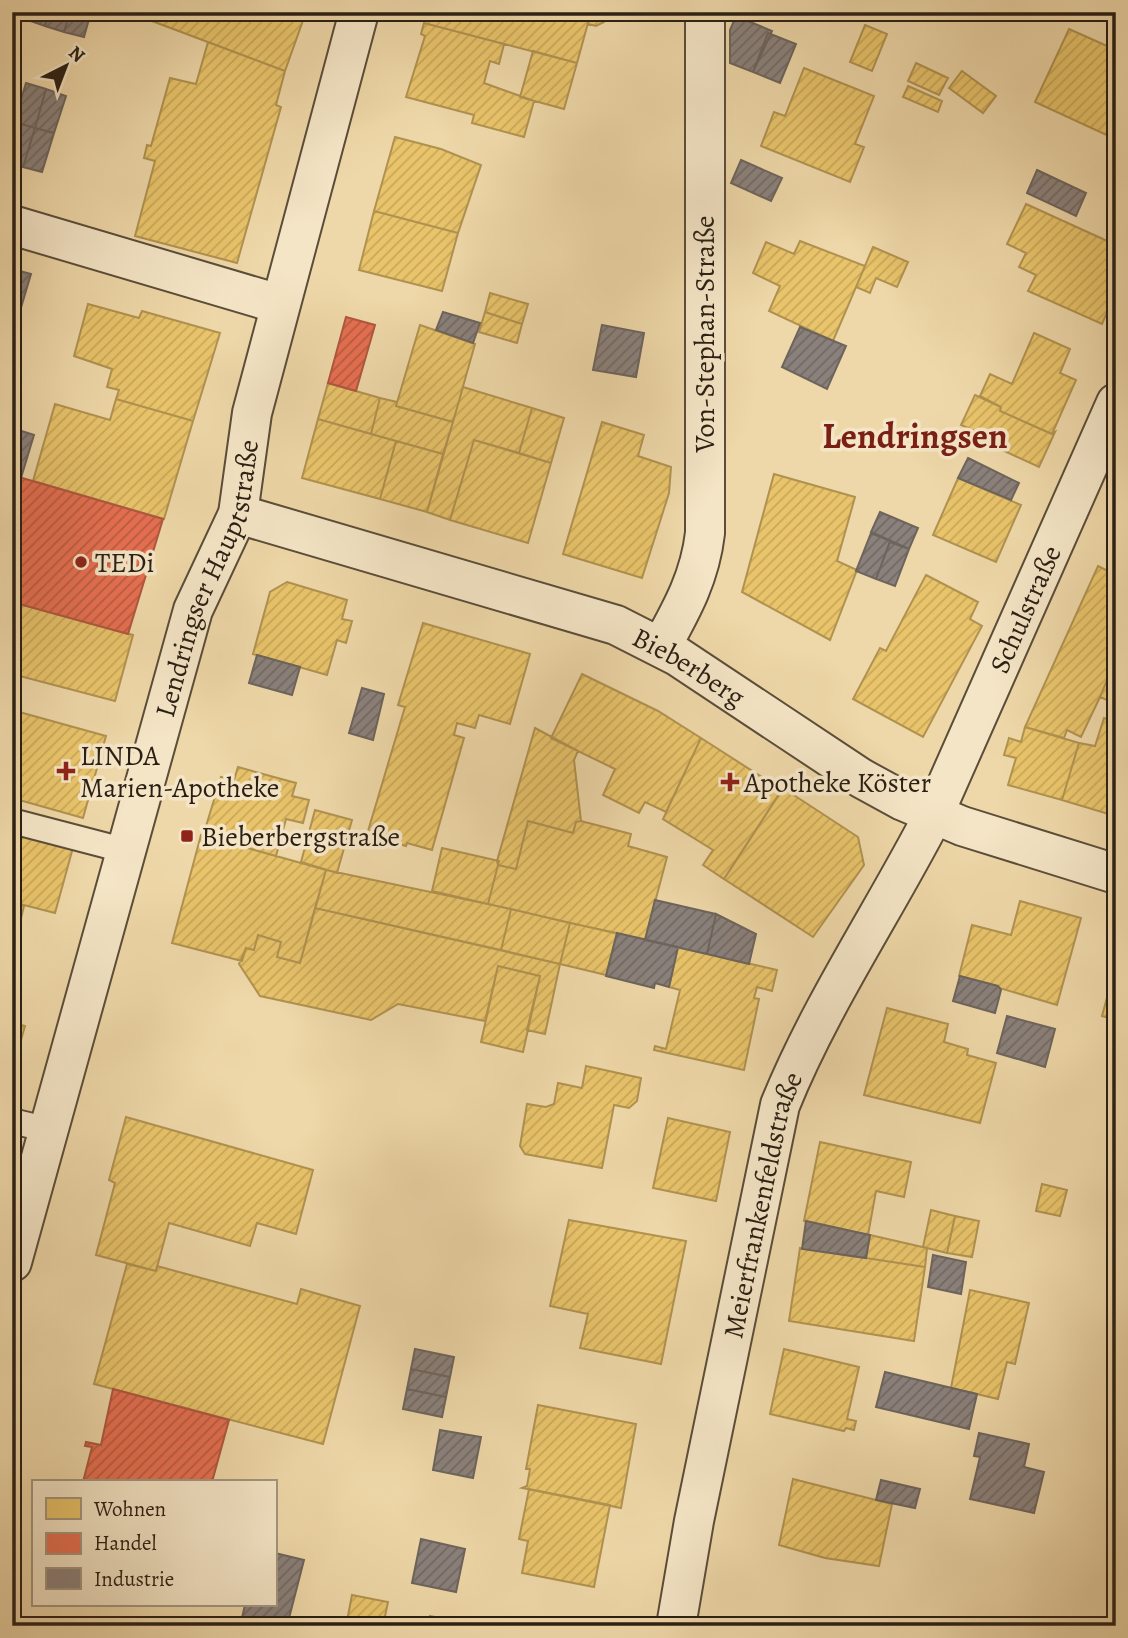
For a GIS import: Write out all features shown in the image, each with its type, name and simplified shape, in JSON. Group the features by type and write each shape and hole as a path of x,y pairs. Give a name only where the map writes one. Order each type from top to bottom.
{"street":[{"name":"Lendringser Hauptstraße","path":"12,1262 193,610 238,514 252,413 359,12"},
{"name":"Von-Stephan-Straße","path":"661,647 690,595 701,562 705,533 705,12"},
{"path":"12,225 279,304"},
{"name":"Schulstraße","path":"933,816 1116,403"},
{"name":"Bieberberg","path":"238,514 537,599 616,625 661,647 861,778 933,816 1116,874"},
{"name":"Meierfrankenfeldstraße","path":"676,1626 697,1507 780,1105 805,1044 899,881 933,816"}],"lane":[{"path":"12,821 127,850"},
{"path":"12,1121 49,1130"}],"building: Wohnen":[{"path":"128,12 306,12 285,71"},
{"path":"427,12 591,12 577,63 424,23"},
{"path":"591,12 607,12 604,22 596,26 588,24"},
{"path":"810,12 837,12 833,21"},
{"path":"424,23 504,44 499,64 490,61 484,83 534,101 524,137 472,123 474,115 406,97 425,36 421,34"},
{"path":"865,25 887,34 872,71 850,62"},
{"path":"1069,29 1116,50 1113,138 1035,102"},
{"path":"208,42 285,71 276,105 281,107 237,263 135,236 155,161 144,158 147,145 151,146 170,78 196,84"},
{"path":"533,51 577,63 564,109 520,97"},
{"path":"916,63 948,78 939,95 908,81"},
{"path":"804,68 874,96 855,144 864,147 850,182 761,146 774,112 785,116"},
{"path":"962,71 996,96 983,113 949,88"},
{"path":"908,86 942,101 938,112 903,97"},
{"path":"395,137 441,149 481,165 458,233 374,211"},
{"path":"1026,204 1116,245 1116,292 1102,324 1028,291 1036,275 1019,267 1026,253 1007,244"},
{"path":"374,211 458,233 442,291 359,270"},
{"path":"800,241 865,266 833,341 769,311 780,286 753,273 766,242 794,254"},
{"path":"873,247 908,262 897,287 876,278 870,293 856,287"},
{"path":"490,293 528,304 522,324 485,312"},
{"path":"88,304 139,318 142,311 220,333 193,421 116,399 119,390 107,387 112,369 74,356"},
{"path":"485,312 522,324 517,343 479,332"},
{"path":"420,325 475,344 453,422 396,406"},
{"path":"1034,333 1070,349 1060,373 1076,380 1052,434 1000,411 1001,407 980,396 990,374 1012,384"},
{"path":"328,383 380,398 371,434 318,419"},
{"path":"463,387 532,408 519,453 474,440 450,520 427,512"},
{"path":"975,395 1001,407 1000,411 1052,434 1055,432 1039,467 985,442 982,434 961,425"},
{"path":"380,398 397,402 396,406 453,422 443,454 371,434"},
{"path":"116,399 193,421 164,519 33,481 55,404 110,420"},
{"path":"532,408 564,418 551,463 519,453"},
{"path":"318,419 396,441 380,499 302,478"},
{"path":"602,422 644,435 638,456 671,467 669,493 642,578 563,554"},
{"path":"474,440 551,463 528,543 450,520"},
{"path":"396,441 443,454 427,512 380,499"},
{"path":"774,474 855,497 837,561 857,570 830,640 742,592"},
{"path":"958,478 1021,505 996,562 933,535"},
{"path":"1098,566 1116,575 1116,659 1100,697 1081,737 1067,730 1064,738 1025,727"},
{"path":"926,575 978,602 970,619 982,626 923,737 853,699 880,648 886,651"},
{"path":"287,582 347,600 342,619 352,621 346,643 337,640 327,675 253,654 270,592"},
{"path":"12,602 133,635 115,701 12,674"},
{"path":"423,623 530,654 510,724 479,715 475,728 457,723 454,735 464,738 432,850 407,843 406,846 399,844 400,841 368,831 405,707 398,705"},
{"path":"1116,659 1116,704 1100,697"},
{"path":"582,674 658,711 701,738 666,812 645,802 639,813 603,795 615,769 551,738"},
{"path":"12,710 106,736 83,818 12,798"},
{"path":"1104,718 1116,722 1115,816 1062,800 1079,743 1095,746"},
{"path":"1025,727 1079,743 1062,800 1008,785 1016,758 1004,755 1009,738 1021,742"},
{"path":"535,728 578,751 574,760 581,821 576,822 573,833 528,821 516,869 498,865 497,861"},
{"path":"701,738 782,790 724,879 703,865 713,850 663,819"},
{"path":"238,767 296,783 292,796 309,800 303,823 286,819 276,856 203,836 221,777 234,780"},
{"path":"783,788 858,837 864,865 813,937 724,879"},
{"path":"315,810 352,820 337,873 301,862"},
{"path":"528,821 573,833 576,822 581,821 631,834 628,846 667,857 645,940 488,904 498,865 516,869"},
{"path":"12,827 74,844 55,913 12,902"},
{"path":"201,835 326,870 300,963 277,957 281,942 258,935 254,950 246,948 242,961 172,943"},
{"path":"442,848 499,861 488,904 432,891"},
{"path":"326,870 511,909 501,950 315,908"},
{"path":"1020,901 1081,918 1057,1005 959,976 972,925 1011,935"},
{"path":"12,903 24,906 12,955"},
{"path":"315,908 560,964 545,1034 527,1030 540,976 498,966 485,1021 398,1004 371,1020 260,996 239,964 246,948 254,950 258,935 281,942 277,957 300,963"},
{"path":"511,909 570,923 560,964 501,950"},
{"path":"570,923 617,933 606,975 560,964"},
{"path":"678,947 777,970 772,991 757,987 754,998 759,999 744,1070 654,1050 655,1046 666,1049 680,990 669,987"},
{"path":"1116,964 1116,1020 1102,1016"},
{"path":"498,966 540,976 523,1052 481,1042"},
{"path":"887,1008 948,1024 944,1042 968,1049 967,1055 996,1063 980,1123 864,1095"},
{"path":"12,1023 25,1026 12,1071"},
{"path":"586,1066 641,1078 637,1101 629,1108 614,1105 602,1168 525,1154 520,1146 527,1104 546,1107 554,1104 558,1083 582,1088"},
{"path":"126,1117 313,1170 296,1234 257,1223 250,1246 169,1223 156,1271 96,1255 115,1183 109,1180"},
{"path":"668,1118 730,1132 716,1201 653,1188"},
{"path":"820,1142 911,1162 904,1197 876,1191 868,1235 804,1221"},
{"path":"1042,1184 1067,1190 1060,1216 1036,1211"},
{"path":"931,1210 955,1216 947,1253 923,1247"},
{"path":"955,1216 979,1221 972,1257 947,1253"},
{"path":"569,1220 686,1241 661,1364 580,1348 588,1314 550,1306"},
{"path":"870,1235 927,1248 925,1267 866,1258"},
{"path":"800,1248 925,1267 914,1341 789,1321"},
{"path":"127,1264 156,1271 157,1266 297,1304 301,1289 360,1306 323,1444 94,1384"},
{"path":"970,1290 1029,1303 1015,1364 1007,1362 998,1399 951,1388"},
{"path":"784,1349 859,1367 847,1419 856,1421 854,1430 846,1428 844,1431 770,1414"},
{"path":"538,1405 636,1424 621,1508 522,1488 527,1486 530,1469 526,1469"},
{"path":"793,1479 892,1504 879,1566 825,1558 779,1545"},
{"path":"529,1489 610,1505 594,1587 522,1573 528,1541 519,1539"},
{"path":"352,1595 388,1602 383,1626 346,1626"},
{"path":"430,1616 466,1623 466,1626 427,1626"}],"building: Handel":[{"path":"346,317 375,325 356,391 328,383"},
{"name":"TEDi","path":"12,475 163,519 128,634 12,602"},
{"path":"113,1389 229,1420 213,1480 84,1480 92,1447 85,1446 86,1442 101,1445"}],"building: Industrie":[{"path":"12,12 27,12 25,19"},
{"path":"27,12 49,12 45,26 25,19"},
{"path":"49,12 70,12 64,32 45,26"},
{"path":"70,12 91,12 84,37 64,32"},
{"path":"736,16 772,31 753,72 730,63 730,30"},
{"path":"768,33 796,44 780,83 753,72"},
{"path":"26,83 46,89 35,128 14,122"},
{"path":"46,89 66,96 54,133 35,128"},
{"path":"14,122 35,128 23,167 12,163"},
{"path":"35,128 54,133 42,172 23,167"},
{"path":"741,160 782,178 771,201 731,183"},
{"path":"1037,170 1086,193 1076,216 1027,193"},
{"path":"12,269 31,274 12,338"},
{"path":"443,312 480,323 473,343 436,330"},
{"path":"602,325 644,333 636,377 593,370"},
{"path":"800,327 846,346 827,389 782,367"},
{"path":"12,428 34,435 21,478 12,475"},
{"path":"968,458 1019,483 1011,500 958,478"},
{"path":"880,512 918,528 909,549 871,532"},
{"path":"871,533 890,541 876,579 856,571"},
{"path":"890,542 909,549 895,586 876,579"},
{"path":"257,655 300,667 292,695 249,683"},
{"path":"362,688 384,694 373,740 349,733"},
{"path":"655,900 716,914 707,954 645,940"},
{"path":"716,914 756,934 749,964 707,954"},
{"path":"617,933 678,947 669,987 655,983 654,988 606,976"},
{"path":"960,976 998,986 1001,990 995,1013 953,1001"},
{"path":"1007,1016 1055,1029 1045,1067 997,1053"},
{"path":"806,1221 870,1235 866,1258 802,1249"},
{"path":"933,1255 966,1262 961,1294 928,1287"},
{"path":"415,1349 454,1357 450,1377 411,1369"},
{"path":"411,1369 450,1377 446,1397 407,1389"},
{"path":"885,1372 977,1394 969,1429 876,1407"},
{"path":"407,1389 446,1397 442,1417 403,1409"},
{"path":"440,1430 481,1437 473,1478 433,1470"},
{"path":"979,1433 1029,1444 1024,1467 1044,1472 1034,1513 970,1499 980,1457 974,1456"},
{"path":"881,1480 920,1489 915,1508 876,1500"},
{"path":"421,1539 465,1549 456,1592 412,1583"},
{"path":"276,1553 304,1560 287,1626 240,1626 245,1606 276,1606"}],"place":[{"name":"TEDi","path":"81,562"},
{"name":"LINDA Marien-Apotheke","path":"66,771"},
{"name":"Apotheke Köster","path":"730,782"},
{"name":"Bieberbergstraße","path":"187,836"}],"district":[{"name":"Lendringsen","path":"915,436"}]}
